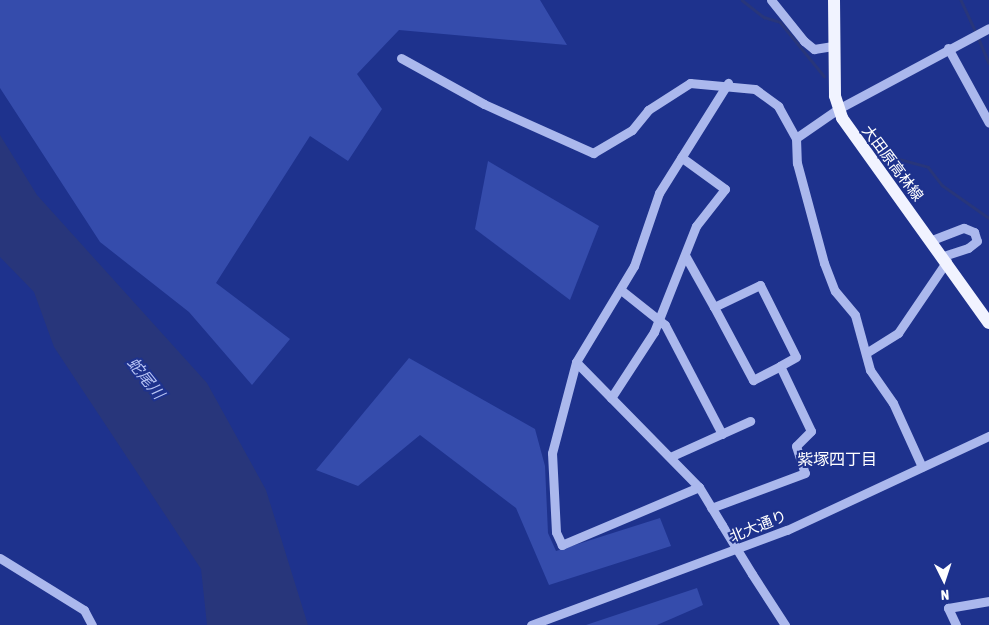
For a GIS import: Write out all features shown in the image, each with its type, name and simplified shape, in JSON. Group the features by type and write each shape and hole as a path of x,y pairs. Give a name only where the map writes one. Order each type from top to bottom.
{"main road":[{"name":"大田原高林線","path":"834,0 833,46 838,109 860,150 932,240 989,324"}],"street":[{"path":"772,0 804,41 814,48 833,46"},
{"path":"796,138 838,109 948,48 989,28"},
{"path":"948,48 989,123"},
{"path":"401,58 586,154 632,130 648,110 673,91 690,83 728,83 755,89 778,106 796,138 796,163 824,263 835,291 855,315 870,370 893,403 922,467"},
{"path":"699,487 562,545 556,532 552,453 576,362 621,290 647,236 656,200 728,83"},
{"path":"611,398 660,320 686,257 696,226 725,189 682,158"},
{"path":"866,353 898,333 945,258 968,248 977,241 974,232 964,228 932,240"},
{"path":"686,257 753,380 796,357 760,284 714,307"},
{"path":"621,290 660,320 722,434"},
{"path":"576,362 699,487 785,625"},
{"path":"711,508 805,473 796,446 811,431 780,366"},
{"path":"670,457 750,421"},
{"name":"北大通り","path":"530,625 787,530 989,436"},
{"path":"0,558 84,610 92,625"},
{"path":"956,625 948,608 989,601"}],"shaded area":[{"path":"0,0 540,0 567,45 399,30 357,74 382,109 348,161 310,136 216,283 290,339 252,385 189,312 100,242 0,88"},
{"path":"488,161 599,226 570,300 475,229"},
{"path":"409,358 535,429 545,466 548,533 556,551 660,518 671,546 549,585 516,508 420,435 358,486 316,470"},
{"path":"697,588 703,605 657,625 586,625"}],"water":[{"name":"蛇尾川","path":"0,135 37,195 207,383 266,490 308,625 207,625 201,569 54,347 34,292 0,257"}],"waterway":[{"path":"742,0 764,17 780,22 824,76"},
{"path":"961,0 976,32"},
{"path":"978,37 989,63"},
{"path":"875,131 899,159 928,167 942,185 989,218"}],"district":[{"name":"紫塚四丁目","path":"837,459"}]}
